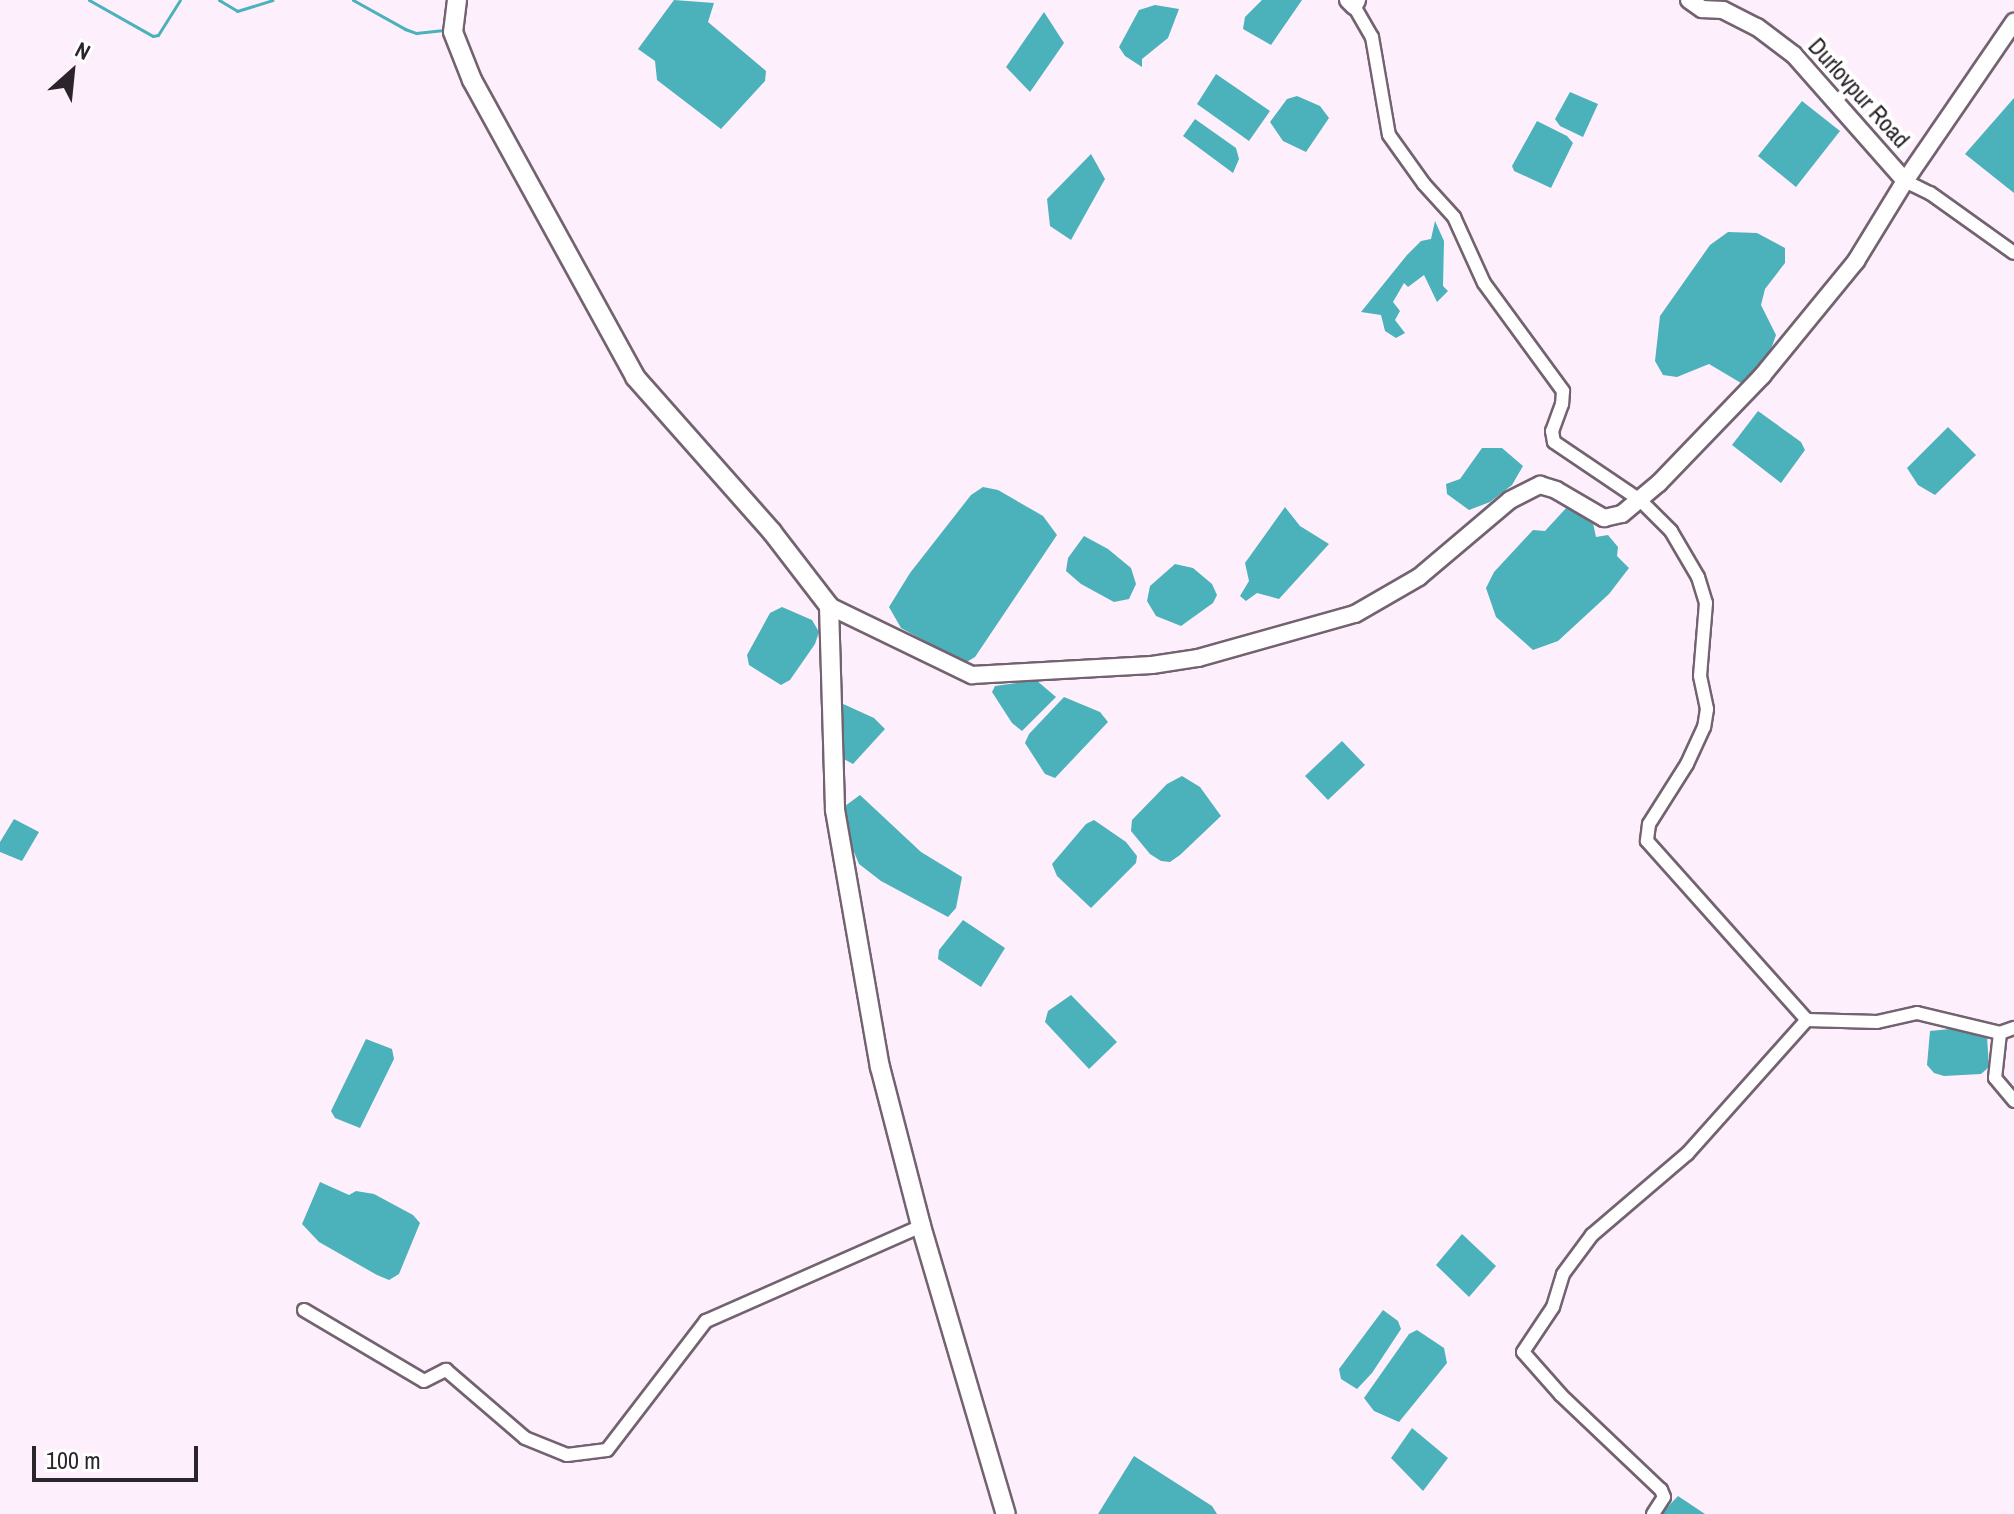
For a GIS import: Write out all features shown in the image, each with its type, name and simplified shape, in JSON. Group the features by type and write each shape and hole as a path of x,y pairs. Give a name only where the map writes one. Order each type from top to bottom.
{"main road":[{"path":"457,0 453,32 472,80 635,377 772,532 829,606 835,810 880,1067 921,1226 1006,1514"}],"street":[{"name":"Durlovpur Road","path":"1689,0 1702,9 1723,10 1757,27 1794,55 1905,181"},
{"path":"1353,2 1372,37 1389,135 1424,184 1454,217 1484,283 1563,391 1562,404 1552,431 1554,442 1640,500 1684,550 1698,577 1706,613 1700,676 1707,709 1704,727 1687,764 1649,824 1647,841 1807,1020 1877,1022 1917,1013 2000,1033 2014,1028"},
{"path":"829,606 972,675 1152,665 1198,658 1355,614 1419,577 1510,500 1540,485 1556,490 1604,518 1622,514 1640,500 1762,376 1856,261 1905,181 2014,22"},
{"path":"1905,181 1930,193 2014,253"},
{"path":"1653,1514 1664,1497 1661,1490 1561,1395 1523,1352 1553,1307 1563,1274 1592,1235 1687,1154 1807,1020"},
{"path":"2000,1033 1995,1078 2014,1101"},
{"path":"304,1310 424,1381 446,1370 525,1438 567,1455 607,1450 706,1321 921,1226"}],"water":[{"path":"674,0 714,3 708,22 766,71 765,81 721,129 657,80 655,61 638,49"},
{"path":"1262,0 1302,0 1271,45 1243,29 1245,17"},
{"path":"1155,5 1179,9 1168,38 1142,59 1142,67 1125,56 1119,47 1139,10"},
{"path":"1044,12 1064,43 1030,92 1006,67"},
{"path":"1216,74 1270,111 1249,141 1197,104"},
{"path":"1570,92 1598,104 1583,137 1560,126 1555,119"},
{"path":"1297,96 1320,106 1329,118 1306,152 1283,141 1270,122 1287,99"},
{"path":"2014,98 2014,193 1965,154"},
{"path":"1802,101 1840,131 1796,187 1758,156"},
{"path":"1195,119 1236,148 1239,159 1233,173 1183,136"},
{"path":"1537,121 1567,136 1573,143 1551,188 1514,171 1512,166"},
{"path":"1091,154 1105,179 1071,240 1050,226 1047,199"},
{"path":"1435,221 1444,241 1443,286 1448,291 1437,302 1424,275 1408,287 1404,283 1393,302 1400,311 1395,320 1405,333 1396,338 1385,331 1381,315 1361,312 1407,255 1421,241 1431,239"},
{"path":"1728,232 1757,233 1785,248 1785,263 1765,289 1761,305 1776,335 1770,352 1754,373 1741,383 1709,364 1677,377 1663,375 1655,361 1660,316 1710,245"},
{"path":"1758,411 1801,442 1805,450 1781,483 1732,445"},
{"path":"1948,427 1976,455 1935,495 1918,485 1907,468"},
{"path":"1482,448 1502,448 1523,466 1512,485 1490,502 1469,510 1447,494 1446,484 1460,479"},
{"path":"983,487 998,490 1043,516 1057,535 975,657 965,663 901,628 889,607 910,573 971,495"},
{"path":"1568,506 1593,523 1596,537 1608,535 1618,547 1617,556 1629,568 1609,594 1558,641 1533,650 1496,617 1486,588 1494,572 1533,530 1545,531"},
{"path":"1285,507 1300,526 1329,544 1279,599 1257,593 1246,601 1240,596 1249,581 1245,563"},
{"path":"1084,536 1108,549 1131,568 1136,584 1129,599 1114,602 1081,584 1066,571 1068,558"},
{"path":"1175,564 1193,568 1212,584 1217,595 1213,603 1181,626 1156,616 1147,601 1150,586"},
{"path":"782,607 812,620 819,632 815,644 790,680 781,685 749,665 747,655 770,613"},
{"path":"1036,680 1056,697 1022,731 1012,723 992,692 995,686"},
{"path":"1064,697 1100,712 1108,722 1055,778 1045,774 1025,743 1029,734"},
{"path":"837,704 874,718 885,729 853,764 842,758"},
{"path":"1342,741 1365,765 1328,800 1305,776"},
{"path":"1182,776 1200,787 1221,816 1180,855 1170,862 1161,861 1150,854 1131,831 1132,820 1167,784"},
{"path":"860,795 921,852 962,877 956,908 948,917 881,881 859,864 849,840 845,806"},
{"path":"14,819 39,832 22,861 0,852 0,842"},
{"path":"1094,820 1126,842 1137,856 1136,863 1091,908 1057,876 1052,864 1086,824"},
{"path":"963,920 1005,948 981,987 938,959 939,950"},
{"path":"1071,995 1117,1042 1089,1069 1045,1022 1048,1011"},
{"path":"1960,1028 1982,1032 1987,1036 1989,1067 1981,1074 1944,1076 1934,1073 1927,1065 1930,1031"},
{"path":"366,1039 392,1049 394,1059 360,1128 335,1118 331,1111"},
{"path":"320,1182 349,1195 356,1191 374,1194 413,1215 420,1223 399,1274 389,1280 377,1275 319,1242 302,1224"},
{"path":"1462,1234 1496,1266 1469,1297 1436,1265"},
{"path":"1383,1310 1398,1321 1401,1329 1372,1373 1357,1389 1341,1379 1339,1369"},
{"path":"1417,1330 1444,1348 1447,1363 1399,1422 1374,1411 1364,1398 1409,1334"},
{"path":"1412,1428 1448,1458 1423,1491 1391,1458"},
{"path":"1134,1456 1212,1506 1217,1514 1098,1514"},
{"path":"1678,1496 1705,1514 1661,1514"}],"waterway":[{"path":"89,0 153,36 158,35 180,0"},
{"path":"219,0 237,11 272,0"},
{"path":"353,0 416,33 444,30"}]}
